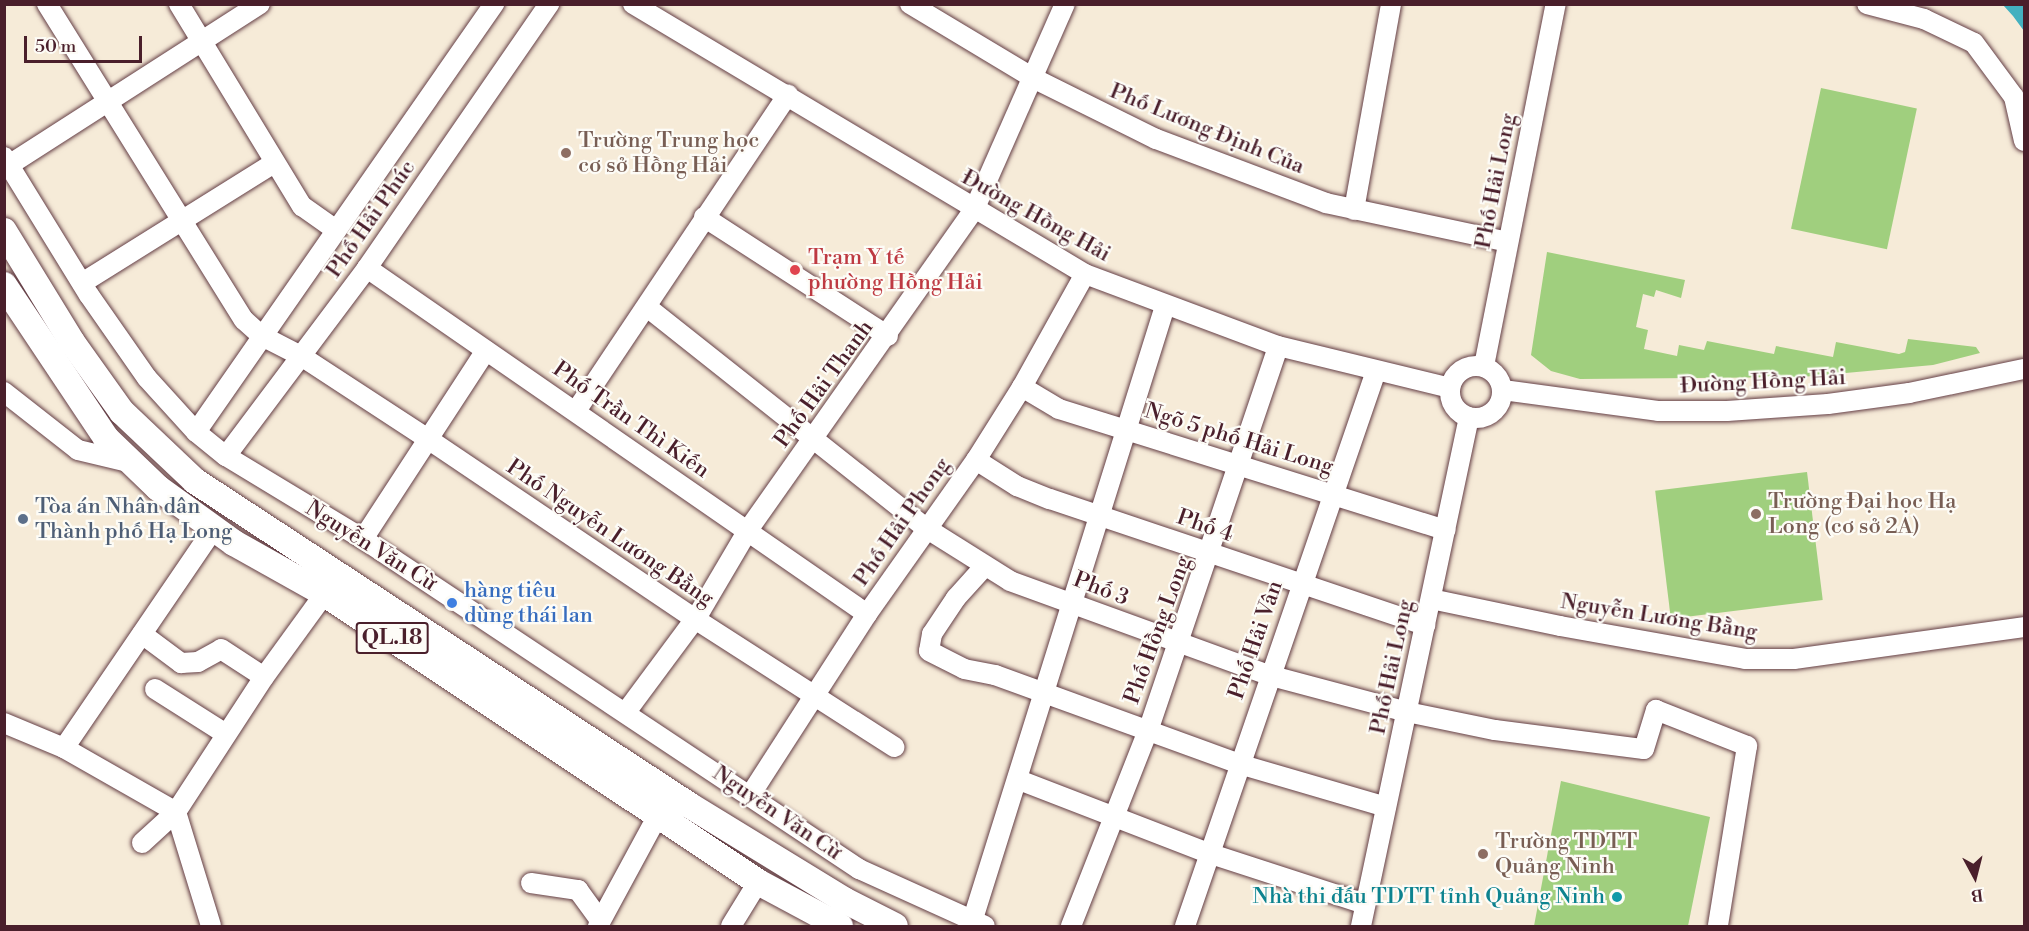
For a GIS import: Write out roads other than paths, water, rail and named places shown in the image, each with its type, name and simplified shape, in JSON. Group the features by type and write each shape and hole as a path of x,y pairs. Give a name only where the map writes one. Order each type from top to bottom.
{"main road":[{"name":"Nguyễn Văn Cừ","path":"4,231 72,342 123,412 195,481 339,572 689,805 844,900 896,927"},
{"name":"QL.18","path":"4,285 105,438 158,488 214,528 325,594 659,813 758,882 830,924"}],"street":[{"name":"Phố Nguyễn Lương Bằng","path":"47,4 244,320 262,336 301,356 695,619 894,747"},
{"path":"178,4 302,206 336,230"},
{"path":"7,161 109,102 260,4"},
{"name":"Phố Hải Phúc","path":"196,432 494,4"},
{"name":"Phố Hải Phúc","path":"226,456 367,268 549,4"},
{"name":"Đường Hồng Hải","path":"633,4 788,94 974,210 1085,274 1165,306 1278,346 1450,388"},
{"name":"Phố Lương Định Của","path":"910,4 967,42 1035,79 1156,139 1262,181 1354,210 1508,242"},
{"name":"Phố Hải Thanh","path":"626,712 695,619 748,530 888,336 974,210 1035,79 1065,4"},
{"path":"1354,210 1391,4"},
{"name":"Phố Hải Long","path":"1484,366 1556,4"},
{"path":"1871,5 1924,19 1974,43 2014,97 2025,141"},
{"path":"576,411 788,94"},
{"name":"Nguyễn Văn Cừ","path":"7,161 82,283 147,378 196,432 226,456 363,539 751,794 859,869 979,924"},
{"path":"82,283 274,163"},
{"path":"704,217 888,336"},
{"name":"Phố Trần Thì Kiến","path":"367,268 867,614"},
{"name":"Phố Hải Phong","path":"751,794 867,614 976,460 1022,387 1085,274"},
{"path":"979,924 1044,693 1165,306"},
{"name":"Phố 3","path":"647,307 926,528 984,567 1071,604 1268,675 1407,712 1495,730 1644,749 1656,710 1747,746 1718,927"},
{"name":"Phố Hồng Long","path":"1071,927 1148,731 1211,553 1278,346"},
{"path":"363,539 486,350"},
{"path":"1469,366 1484,366 1494,371 1503,390 1499,406 1486,417 1469,417 1458,411 1450,388 1456,374 1469,366"},
{"name":"Đường Hồng Hải","path":"1503,390 1658,411 1727,411 1828,404 2025,369"},
{"name":"Phố Hải Vân","path":"1185,927 1268,675 1376,371"},
{"name":"Ngõ 5 phố Hải Long","path":"1022,387 1059,409 1334,492 1445,530"},
{"path":"4,392 78,450 132,463"},
{"name":"Phố Hải Long","path":"1360,927 1469,417"},
{"name":"Phố 4","path":"976,460 1017,486 1425,625"},
{"path":"64,748 214,528"},
{"path":"984,567 956,598 927,646 929,651 964,669 994,675 1239,764 1386,807"},
{"path":"142,843 176,812 264,677 339,572"},
{"name":"Nguyễn Lương Bằng","path":"1431,599 1560,626 1745,658 1794,659 2025,627"},
{"path":"142,634 181,663 198,662 220,649 264,677"},
{"path":"155,689 226,734"},
{"path":"4,723 64,748 176,812 211,927"},
{"path":"1019,780 1112,818 1208,853 1365,904"},
{"path":"531,883 578,891 599,923 659,813"},
{"path":"731,927 758,882"}],"water":[{"path":"2003,5 2024,5 2024,31 2013,16"}],"place":[{"name":"Trường Trung học cơ sở Hồng Hải","path":"566,153"},
{"name":"Trạm Y tế phường Hồng Hải","path":"795,270"},
{"name":"Trường Đại học Hạ Long (cơ sở 2A)","path":"1756,514"},
{"name":"Tòa án Nhân dân Thành phố Hạ Long","path":"23,519"},
{"name":"hàng tiêu dùng thái lan","path":"452,603"},
{"name":"Trường TDTT Quảng Ninh","path":"1483,854"},
{"name":"Nhà thi đấu TDTT tỉnh Quảng Ninh","path":"1617,897"}]}
